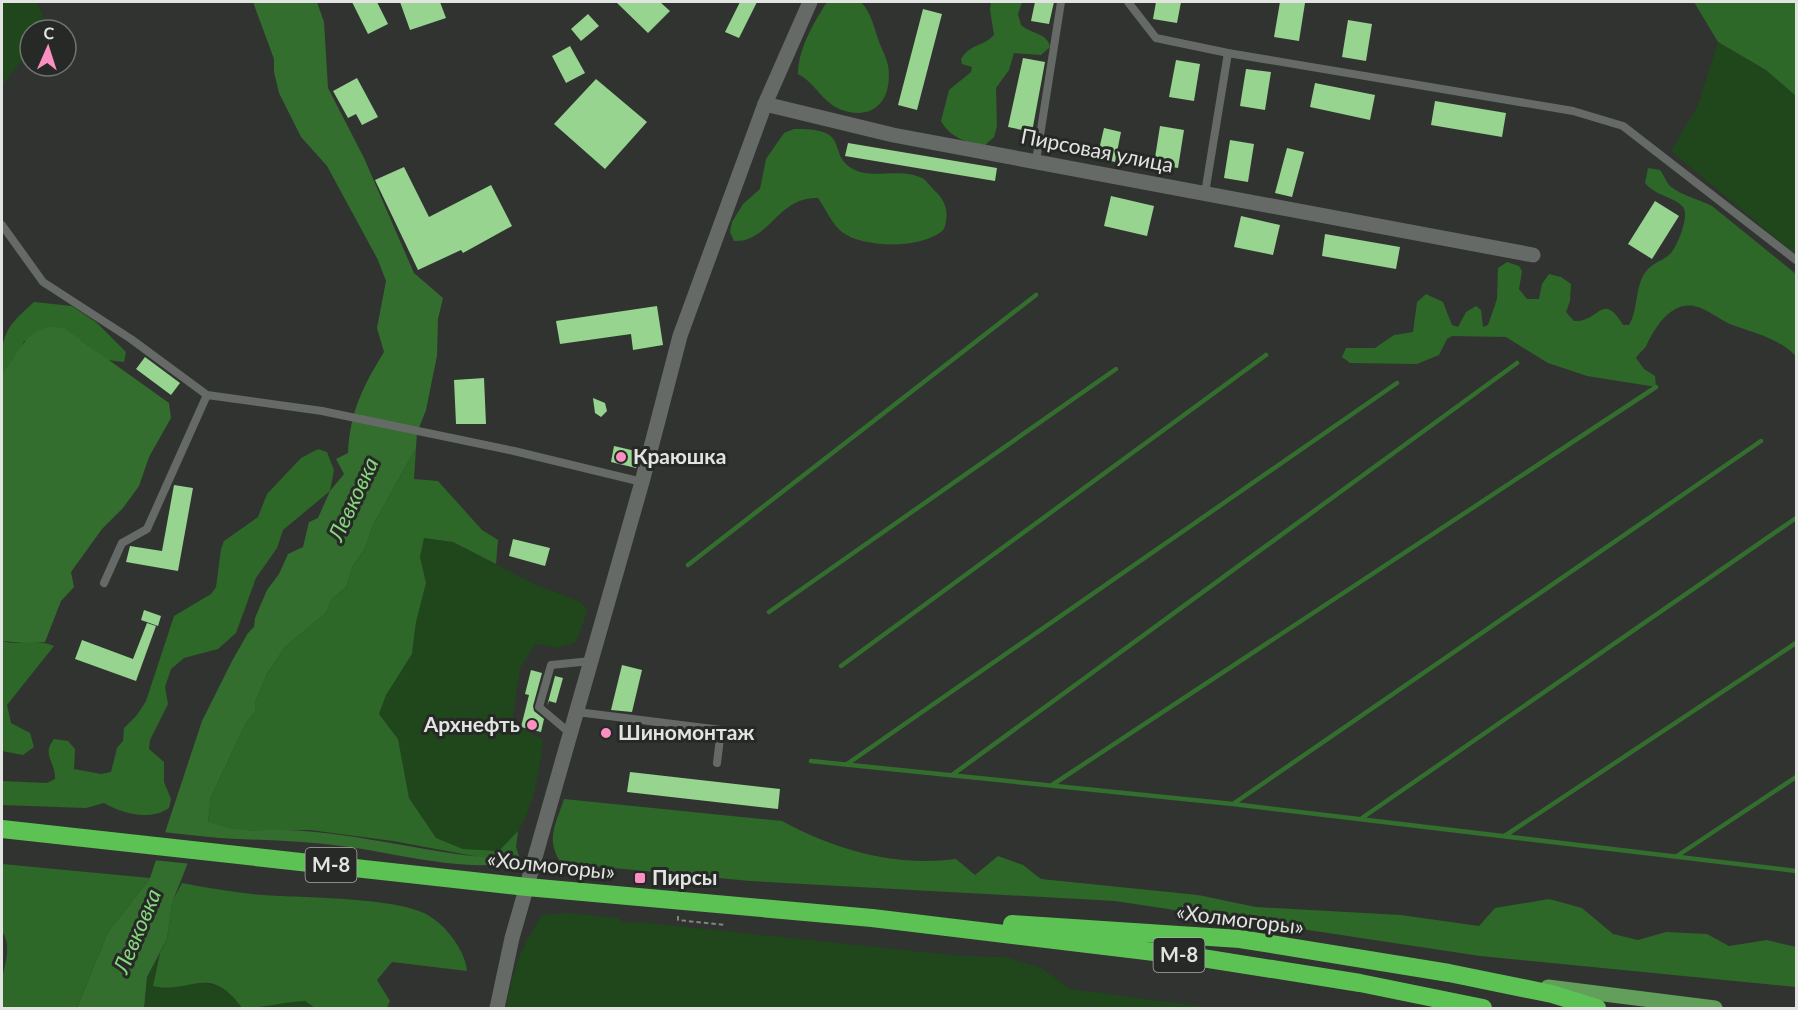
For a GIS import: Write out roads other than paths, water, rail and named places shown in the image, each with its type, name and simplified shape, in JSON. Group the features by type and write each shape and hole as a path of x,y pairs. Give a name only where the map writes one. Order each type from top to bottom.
{"highway":[{"name":"«Холмогоры»","path":"2,829 527,887 872,918 1196,957 1360,983 1483,1008"},
{"name":"«Холмогоры»","path":"872,918 1071,927 1240,939 1449,973 1552,994 1597,1008"}],"main road":[{"path":"1449,973 1715,1008"}],"street":[{"path":"497,1008 512,938 642,482 680,336 765,104 810,2"},
{"name":"Пирсовая улица","path":"765,104 893,135 1533,255"}],"lane":[{"path":"1036,161 1061,2"},
{"path":"1128,2 1156,38 1228,53 1573,111 1623,126 1797,260"},
{"path":"1205,193 1228,53"},
{"path":"2,225 43,282 131,339 207,395 322,411 642,482"},
{"path":"104,583 122,543 147,529 207,395"},
{"path":"571,734 539,707 551,665 591,661"},
{"path":"577,712 721,730 717,763"}],"water":[{"name":"Левковка","path":"253,2 317,2 324,22 328,88 364,158 414,273 443,298 438,319 437,356 426,410 417,433 416,448 373,525 365,549 353,566 346,587 332,599 326,613 285,647 267,674 255,703 255,712 246,723 211,797 208,821 227,828 344,835 462,855 520,859 502,864 460,864 330,845 198,837 172,903 167,939 147,977 144,1008 77,1008 108,932 150,878 202,721 232,661 254,627 255,618 267,590 279,574 288,554 303,547 309,522 318,518 330,491 344,474 336,459 348,453 349,438 359,400 384,352 377,328 386,281 378,260 327,166 301,137 279,93 274,72 274,59"},
{"path":"48,327 64,328 169,403 171,418 149,457 139,486 123,508 102,529 71,572 74,587 61,601 45,642 2,641 2,373 26,340 39,330"}],"waterway":[{"path":"688,565 1036,295"},
{"path":"841,666 1266,355"},
{"path":"952,775 1517,363"},
{"path":"769,612 1116,369"},
{"path":"847,764 1397,383"},
{"path":"1052,785 1656,387"},
{"path":"1233,804 1761,441"},
{"path":"1362,818 1796,518"},
{"path":"1506,835 1796,643"},
{"path":"811,761 1233,804 1796,871"},
{"path":"1677,856 1796,777"}],"place":[{"name":"Краюшка","path":"621,457"},
{"name":"Архнефть","path":"532,725"},
{"name":"Шиномонтаж","path":"606,733"},
{"name":"Пирсы","path":"640,878"}]}
